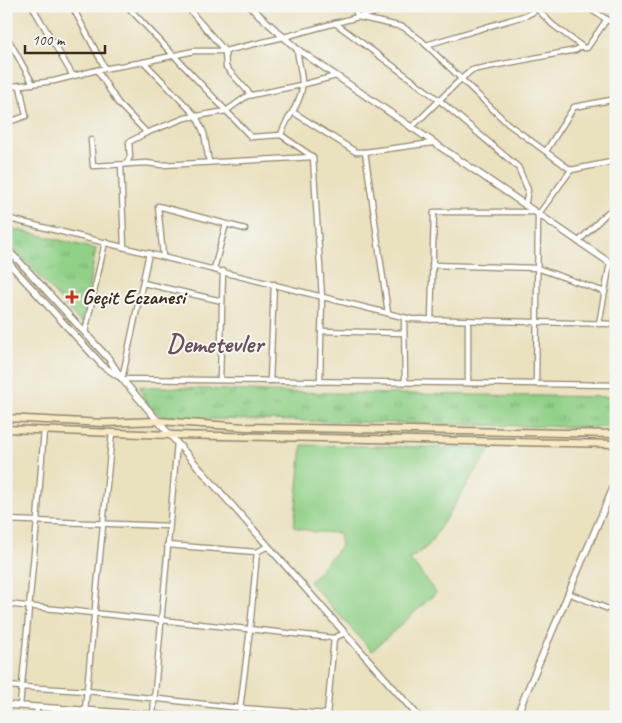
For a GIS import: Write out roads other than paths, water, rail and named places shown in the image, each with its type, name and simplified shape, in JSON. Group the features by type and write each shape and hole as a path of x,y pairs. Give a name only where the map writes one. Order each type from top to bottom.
{"main road":[{"path":"6,418 104,423 158,421 246,427 616,434"},
{"path":"6,428 170,435 616,444"}],"street":[{"path":"32,6 73,76"},
{"path":"72,6 104,68"},
{"path":"127,6 251,137 281,135 313,157"},
{"path":"186,6 225,51 226,67 251,95"},
{"path":"249,6 297,49 616,267"},
{"path":"353,6 358,17"},
{"path":"6,87 54,81 104,68 144,62 194,51 225,51 284,38 398,6"},
{"path":"585,6 616,25"},
{"path":"426,45 527,15 537,7 552,25 580,47 587,48 607,19"},
{"path":"358,17 403,27 426,45 508,124 572,170"},
{"path":"334,23 439,100 518,167 528,190 525,206"},
{"path":"6,35 33,84"},
{"path":"411,128 472,70 576,50 580,47"},
{"path":"281,135 283,126 293,112 302,89 297,49"},
{"path":"144,62 196,116 204,133 209,162"},
{"path":"97,70 118,103 147,133"},
{"path":"126,164 130,157 129,142 147,133 185,118 226,111 247,96 336,76"},
{"path":"6,123 26,116 20,86"},
{"path":"546,151 574,107 616,99"},
{"path":"293,112 356,152 432,143"},
{"path":"91,140 93,166 313,157"},
{"path":"365,152 388,313"},
{"path":"313,157 322,297 320,381"},
{"path":"536,384 538,268 536,214 572,170 616,161"},
{"path":"121,165 124,247"},
{"path":"163,256 158,206 245,229"},
{"path":"578,242 608,212 616,210"},
{"path":"432,320 434,212 536,214"},
{"path":"6,218 404,318 616,324 616,385 122,379 103,366 6,260"},
{"path":"214,269 226,224"},
{"path":"85,333 105,242"},
{"path":"6,249 109,359 122,379 170,435 419,717"},
{"path":"122,379 149,253"},
{"path":"599,324 610,263"},
{"path":"432,265 538,268 605,292"},
{"path":"220,380 223,271"},
{"path":"142,283 222,301"},
{"path":"270,381 274,284"},
{"path":"404,318 405,382"},
{"path":"468,320 468,383"},
{"path":"321,332 404,333"},
{"path":"20,706 44,430"},
{"path":"85,713 112,433"},
{"path":"153,714 177,443"},
{"path":"516,717 616,481"},
{"path":"6,520 169,526"},
{"path":"167,545 257,552 268,546"},
{"path":"239,717 257,552"},
{"path":"568,593 616,612"},
{"path":"6,604 334,638 345,633"},
{"path":"6,686 87,692 327,716 334,638"},
{"path":"6,705 85,713 153,714 186,717"},
{"path":"36,717 37,707"},
{"path":"614,717 616,712"}],"place":[{"name":"Geçit Eczanesi","path":"72,297"}],"district":[{"name":"Demetevler","path":"215,343"}]}
